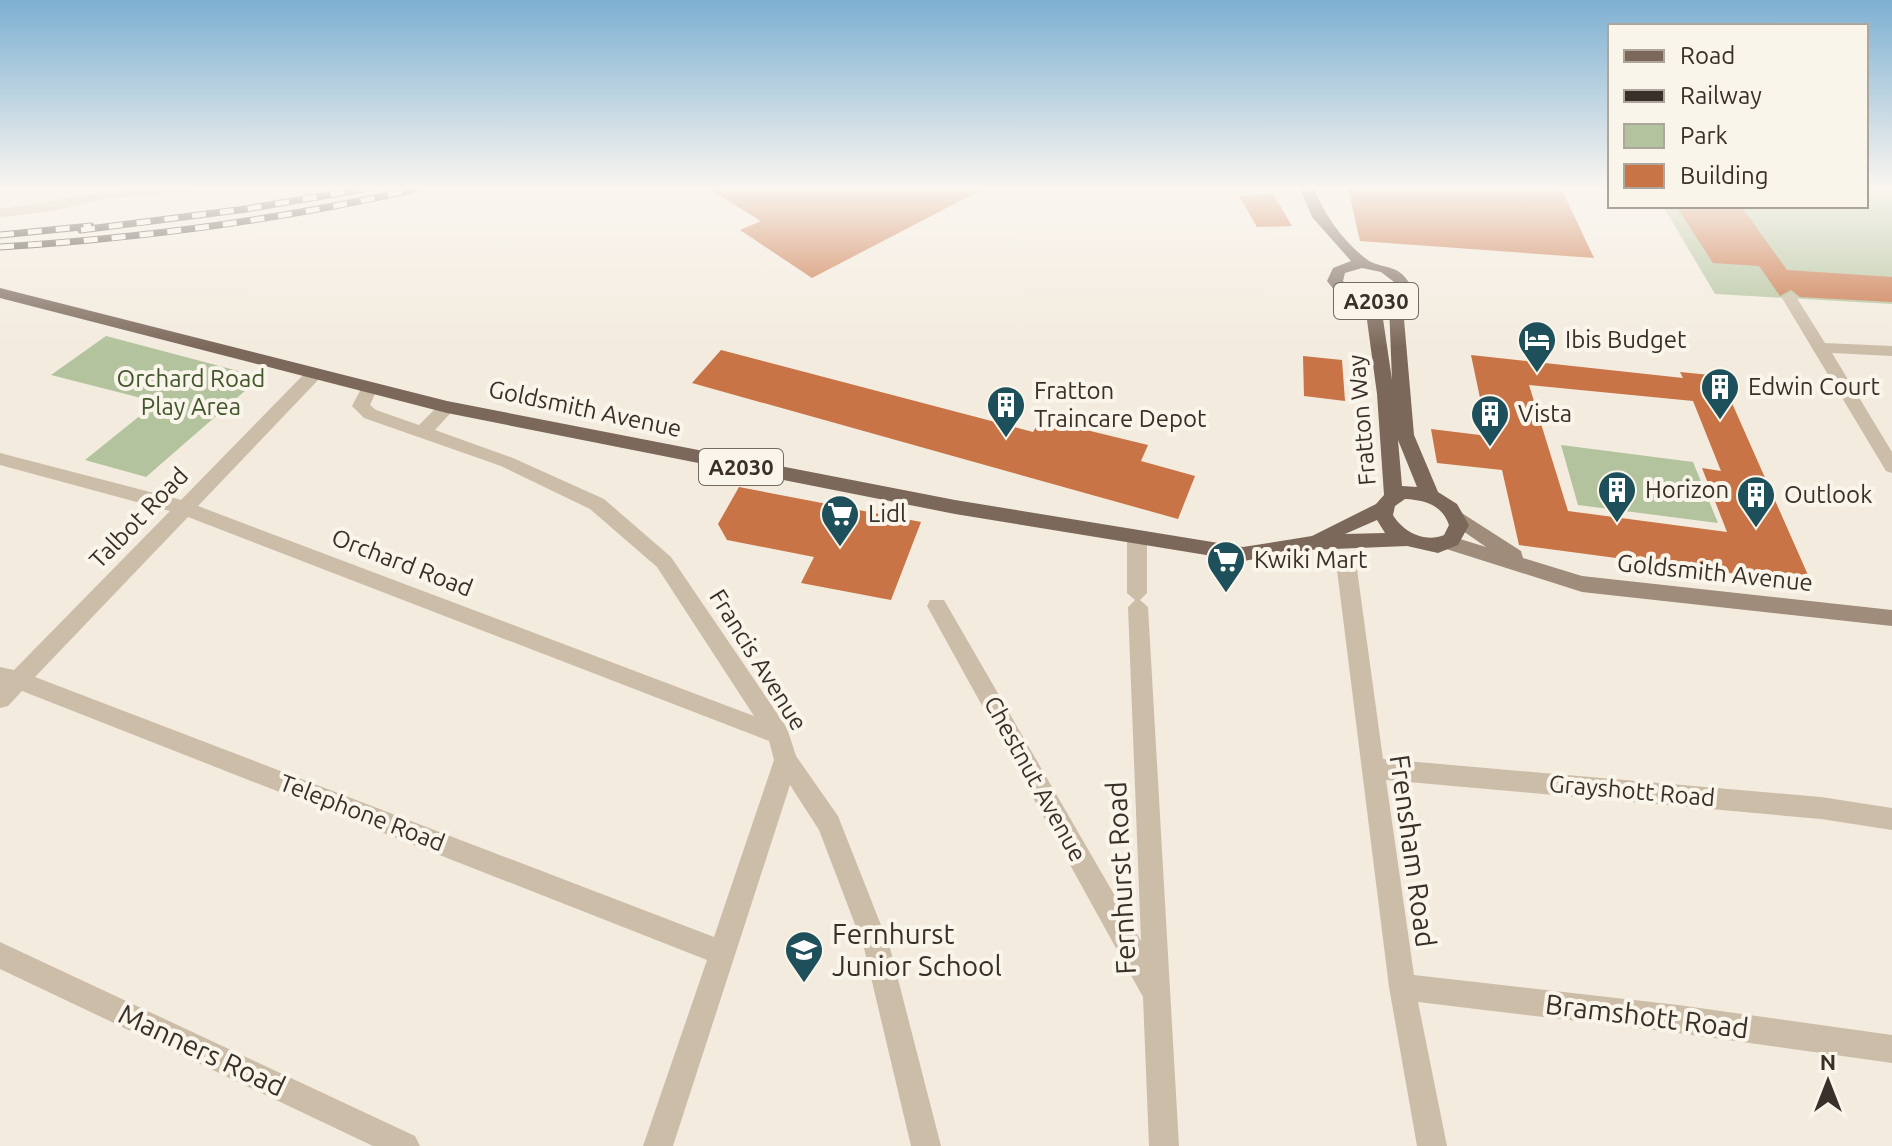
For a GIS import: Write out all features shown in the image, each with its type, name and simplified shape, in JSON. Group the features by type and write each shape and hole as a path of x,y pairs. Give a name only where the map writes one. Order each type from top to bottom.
{"main road":[{"name":"A2030","path":"1342,241 1362,264 1394,274 1403,286 1398,297 1381,302 1359,299"},
{"name":"Fratton Way","path":"1362,264 1347,266 1335,275 1343,291 1359,299 1375,319 1386,394 1388,502"},
{"name":"Goldsmith Avenue","path":"0,293 447,407 760,471 1137,538 1243,554 1309,543 1408,539"},
{"name":"Fratton Way","path":"1398,297 1396,319 1405,435 1430,496"},
{"path":"1410,492 1430,496 1451,509 1457,517 1458,532 1447,542 1428,545 1408,539 1389,526 1388,502 1410,492"},
{"name":"Goldsmith Avenue","path":"1309,543 1388,502"},
{"name":"Goldsmith Avenue","path":"1457,517 1534,570"},
{"name":"Goldsmith Avenue","path":"1447,542 1582,584 1892,618"}],"street":[{"path":"1790,298 1892,467"},
{"path":"1822,348 1892,351"},
{"name":"Talbot Road","path":"0,699 10,678 184,508 315,373"},
{"name":"Francis Avenue","path":"370,387 361,406 370,414 542,476 597,504 664,562 782,747 723,953 658,1146"},
{"path":"423,432 447,407"},
{"name":"Orchard Road","path":"0,459 184,508 782,747"},
{"name":"Fernhurst Road","path":"1137,538 1164,1146"},
{"name":"Frensham Road","path":"1346,562 1402,987 1432,1146"},
{"name":"Chestnut Avenue","path":"937,606 1157,995"},
{"name":"Telephone Road","path":"10,678 723,953"},
{"path":"782,747 829,824 877,948 926,1146"},
{"name":"Grayshott Road","path":"1371,768 1821,808 1892,819"},
{"name":"Manners Road","path":"0,955 405,1146"},
{"name":"Bramshott Road","path":"1402,987 1678,1019 1892,1049"}],"green space":[{"path":"1684,241 1892,241 1892,304 1715,294"},
{"name":"Orchard Road Play Area","path":"106,336 261,377 146,477 85,460 157,402 51,375"},
{"path":"1561,445 1693,462 1718,523 1578,505"}],"building":[{"path":"757,241 882,241 812,278"},
{"path":"1367,241 1586,241 1594,258"},
{"path":"1699,241 1767,241 1787,270 1892,277 1892,302 1800,297 1791,290 1780,296 1759,266 1713,263"},
{"name":"Fratton Traincare Depot","path":"721,350 1033,432 1041,419 1148,445 1141,461 1195,476 1178,519 692,383"},
{"path":"1471,355 1683,378 1680,372 1720,376 1812,584 1519,545 1502,470 1437,463 1431,429 1488,436","holes":["1529,385 1693,401 1721,471 1702,468 1727,532 1568,511"]},
{"path":"1303,356 1342,360 1345,401 1304,396"},
{"name":"Lidl","path":"739,487 921,522 891,600 801,583 814,557 727,540 718,524"}],"railway":[{"path":"0,247 65,241"}],"place":[{"name":"Ibis Budget","path":"1537,374"},
{"name":"Edwin Court","path":"1720,421"},
{"name":"Fratton Traincare Depot","path":"1006,439"},
{"name":"Vista","path":"1490,448"},
{"name":"Horizon","path":"1617,524"},
{"name":"Outlook","path":"1756,529"},
{"name":"Lidl","path":"840,548"},
{"name":"Kwiki Mart","path":"1226,594"},
{"name":"Fernhurst Junior School","path":"804,984"}]}
